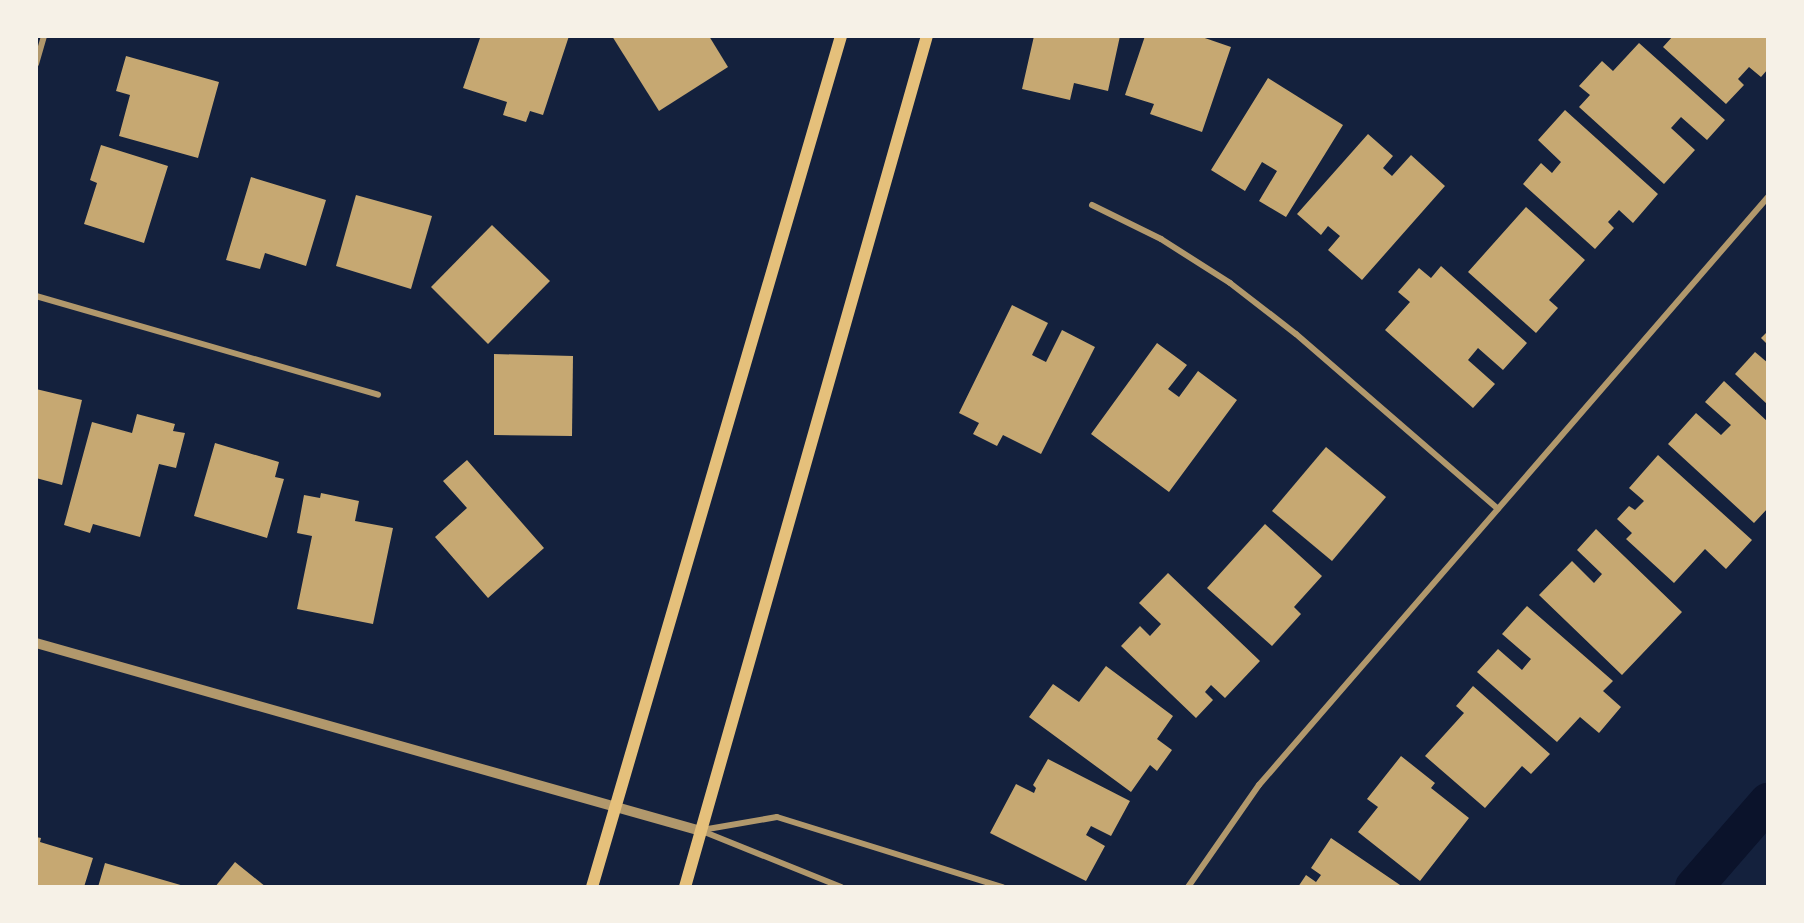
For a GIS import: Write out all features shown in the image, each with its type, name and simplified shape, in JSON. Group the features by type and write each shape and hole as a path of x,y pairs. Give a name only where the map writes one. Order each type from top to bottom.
{"main road":[{"path":"592,887 841,36"},
{"path":"685,887 927,36"}],"street":[{"path":"36,64 44,36"},
{"path":"1188,887 1259,785 1768,197"},
{"path":"1092,205 1161,239 1230,283 1296,334 1498,509"},
{"path":"36,296 378,395"},
{"path":"36,643 617,804 701,831 841,887"},
{"path":"701,831 777,817 1002,887"}],"building":[{"path":"476,36 569,36 543,115 530,111 526,122 503,115 507,102 463,88 480,38"},
{"path":"612,36 709,36 728,67 659,111"},
{"path":"1034,36 1120,36 1108,91 1074,83 1070,100 1022,89"},
{"path":"1145,36 1199,36 1231,47 1202,132 1150,114 1154,104 1125,95"},
{"path":"1673,36 1768,36 1768,69 1761,77 1749,67 1738,79 1744,85 1726,104 1663,47"},
{"path":"1639,43 1725,120 1707,140 1681,117 1671,128 1695,150 1664,184 1579,107 1590,95 1579,86 1602,61 1613,71"},
{"path":"126,56 219,82 198,158 119,136 130,95 116,91"},
{"path":"1268,78 1343,125 1286,217 1259,201 1277,171 1262,162 1245,191 1211,170"},
{"path":"1565,110 1658,194 1633,223 1619,210 1608,222 1614,228 1595,249 1523,184 1541,163 1552,173 1561,162 1538,140"},
{"path":"1368,134 1393,156 1383,168 1392,176 1411,155 1445,186 1362,280 1328,250 1340,236 1328,226 1321,235 1297,214"},
{"path":"101,145 168,166 144,243 84,224 97,183 90,180"},
{"path":"251,177 326,200 306,266 265,253 260,269 226,260"},
{"path":"356,195 432,216 411,289 336,266"},
{"path":"1526,207 1585,260 1549,300 1558,308 1536,333 1468,272"},
{"path":"492,225 550,281 488,344 431,287"},
{"path":"1441,266 1527,343 1503,370 1478,348 1468,360 1495,384 1473,408 1385,330 1410,302 1398,292 1419,268 1431,278"},
{"path":"1012,305 1048,323 1032,355 1046,362 1062,330 1095,347 1041,454 1003,435 997,446 973,434 979,423 959,413"},
{"path":"1768,331 1768,345 1761,338"},
{"path":"1157,343 1187,365 1168,389 1179,397 1198,371 1237,400 1169,492 1091,434"},
{"path":"1755,352 1768,363 1768,405 1735,374"},
{"path":"494,354 573,356 572,436 494,435"},
{"path":"1724,381 1768,422 1768,508 1754,523 1668,444 1696,413 1721,435 1731,425 1705,402"},
{"path":"36,389 82,400 62,485 36,478"},
{"path":"137,414 175,424 173,431 185,433 176,468 159,464 140,537 93,524 90,533 64,525 92,422 132,433"},
{"path":"215,443 279,462 275,477 284,479 267,538 194,516"},
{"path":"1326,447 1386,497 1332,561 1272,511"},
{"path":"1658,455 1752,540 1726,569 1705,549 1674,583 1626,539 1632,533 1617,519 1629,506 1635,510 1644,501 1629,488"},
{"path":"467,460 544,548 488,598 435,537 467,508 443,481"},
{"path":"321,493 359,501 355,521 393,528 373,624 297,609 312,536 297,533 304,495 320,498"},
{"path":"1265,524 1322,576 1294,607 1301,614 1272,646 1207,588"},
{"path":"1596,529 1682,612 1622,675 1539,595 1572,561 1594,583 1602,574 1577,550"},
{"path":"1168,573 1260,661 1225,698 1211,685 1205,692 1213,700 1196,718 1121,646 1140,626 1150,636 1161,624 1139,603"},
{"path":"1527,606 1613,681 1603,691 1621,707 1599,733 1580,717 1557,742 1477,672 1498,649 1522,670 1531,659 1502,634"},
{"path":"1106,666 1173,716 1157,739 1172,750 1157,771 1150,765 1131,792 1029,717 1053,684 1079,702"},
{"path":"1473,686 1550,754 1531,774 1522,766 1485,808 1425,756 1464,713 1456,706"},
{"path":"1401,756 1435,783 1431,788 1469,818 1420,881 1358,832 1378,807 1367,799"},
{"path":"1048,759 1130,801 1111,836 1091,826 1086,835 1105,846 1086,881 990,833 1016,784 1034,793 1036,788 1033,785"},
{"path":"36,837 41,838 40,842 93,858 84,887 36,887"},
{"path":"1331,838 1403,887 1298,887 1306,875 1316,882 1321,875 1311,868"},
{"path":"235,862 266,887 215,887"},
{"path":"105,863 184,886 184,887 98,887"}],"waterway":[{"path":"1694,887 1768,802"}]}
